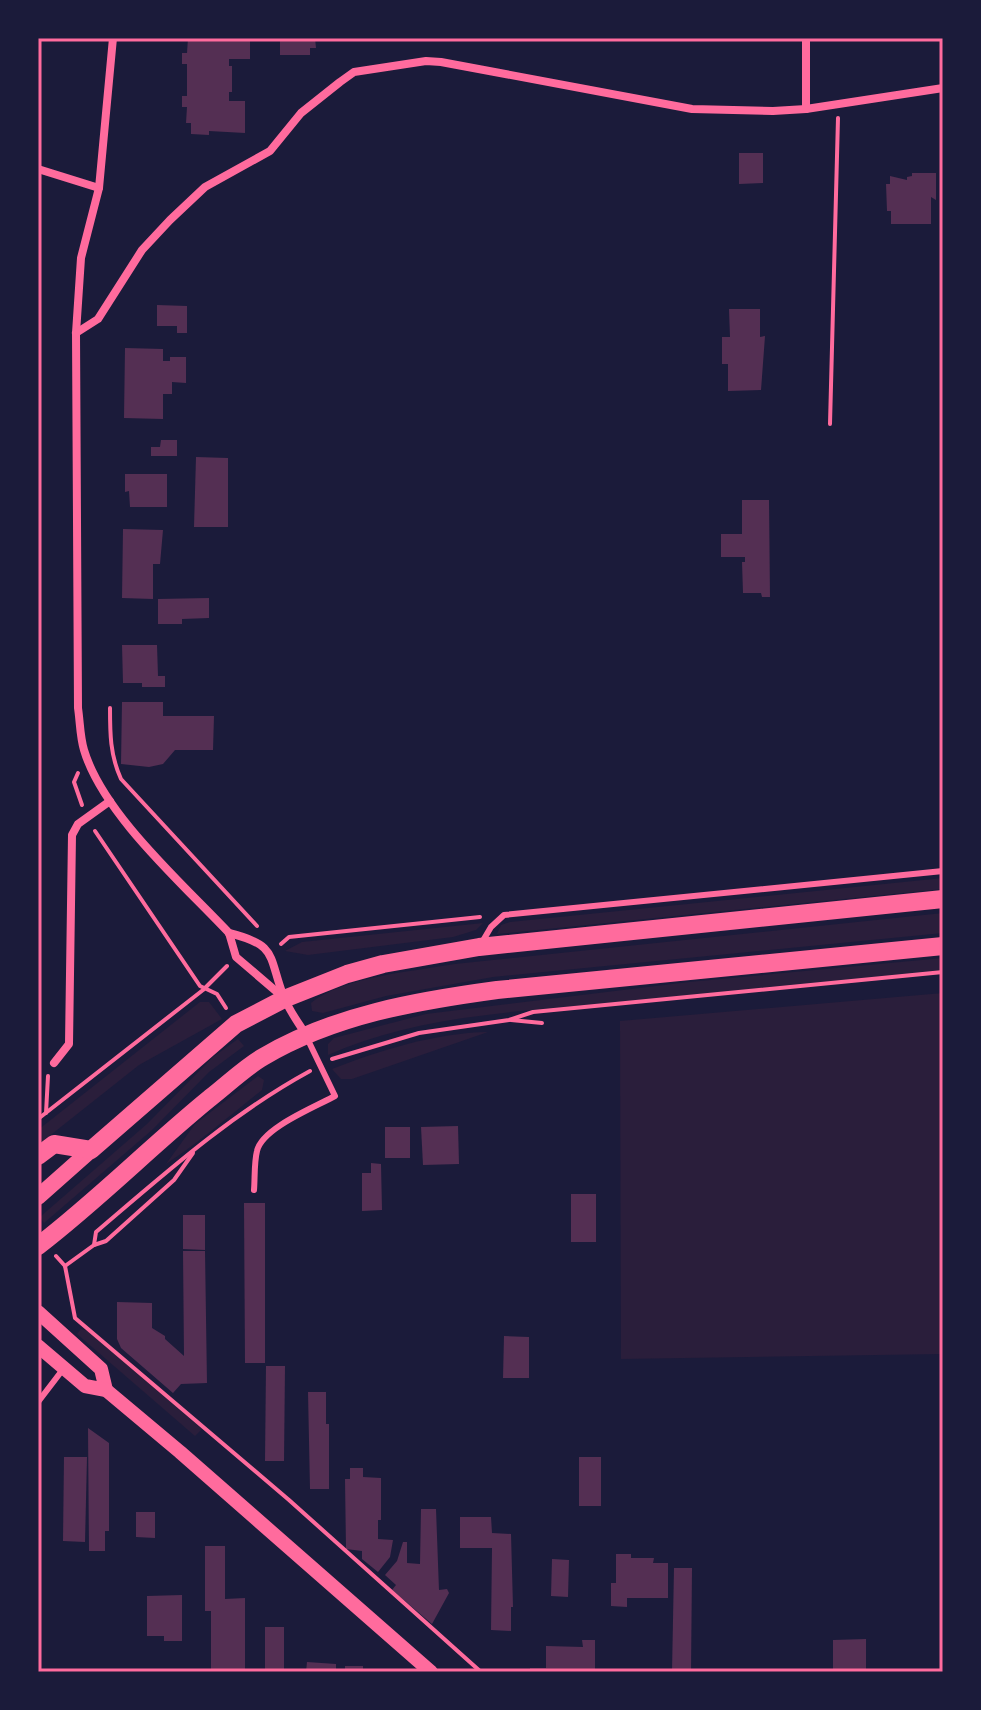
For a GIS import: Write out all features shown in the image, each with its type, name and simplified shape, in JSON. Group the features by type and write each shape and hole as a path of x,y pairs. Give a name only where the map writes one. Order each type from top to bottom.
{"main road":[{"path":"38,1197 236,1024 320,983 383,964 479,947 943,899"},
{"path":"38,1246 174,1127 259,1059 306,1035 361,1016 436,998 943,946"},
{"path":"38,1156 54,1144 91,1150"}],"street":[{"path":"113,38 99,188 81,258 76,333 78,708 84,749 110,801 229,933 236,957 284,999"},
{"path":"806,38 806,109"},
{"path":"76,333 98,319 142,250 205,187 270,151 301,113 354,72 426,61 441,62 692,109 806,109 943,88"},
{"path":"38,169 99,188"},
{"path":"54,1063 69,1044 72,835 78,824 110,801"},
{"path":"229,933 254,939 270,954 284,999 306,1035"},
{"path":"38,1312 101,1369 106,1390"},
{"path":"38,1346 85,1386 106,1390 431,1672"}],"lane":[{"path":"479,947 491,927 504,915 943,871"},
{"path":"254,1190 257,1150 262,1141 277,1128 335,1096 306,1035"},
{"path":"38,1402 64,1368"}],"path":[{"path":"830,424 838,105"},
{"path":"110,708 110,745 113,763 121,779 262,931 254,939"},
{"path":"90,764 76,775 74,782 87,817 189,971 200,986 217,994 229,1014"},
{"path":"270,954 289,937 504,915"},
{"path":"38,1119 205,988 236,957"},
{"path":"330,1060 419,1033 509,1020 533,1012 943,972"},
{"path":"509,1020 542,1023"},
{"path":"46,1113 47,1077 54,1063"},
{"path":"94,1245 96,1232 181,1158 278,1088 314,1068"},
{"path":"272,1079 278,1088"},
{"path":"65,1266 94,1245 106,1241 174,1180 194,1151"},
{"path":"58,1259 65,1266 75,1318 289,1500 481,1672"}],"shaded area":[{"path":"943,878 943,889 497,934 501,925 510,922"},
{"path":"943,913 943,933 493,977 386,996 323,1013 312,1011 311,1003 341,987 420,969"},
{"path":"483,923 476,930 453,937 308,955 285,951 302,942"},
{"path":"943,958 943,970 465,1018 395,1032 328,1055 328,1044 334,1038 426,1014 689,982"},
{"path":"943,993 943,1354 621,1359 620,1021"},
{"path":"200,1002 209,1002 222,1019 139,1065 38,1145 38,1130"},
{"path":"488,1032 352,1079 341,1079 332,1069 408,1044"},
{"path":"238,1039 244,1046 209,1072 152,1130 44,1223 40,1217 147,1124 213,1057"},
{"path":"258,1076 264,1080 262,1090 166,1164 195,1124"},
{"path":"81,1329 88,1331 202,1429 195,1436 77,1334"}],"building":[{"path":"188,38 250,39 250,59 229,59 232,92 229,92 229,101 245,101 245,133 209,131 209,135 191,134 191,123 186,123 187,107 182,107 182,96 187,96 187,64 182,64 182,53 187,53"},
{"path":"280,38 315,38 316,48 310,48 310,55 280,55"},
{"path":"739,153 763,153 763,183 739,184"},
{"path":"912,173 936,173 936,200 931,197 931,224 891,224 886,184 890,184 890,176 907,180"},
{"path":"157,305 187,306 187,333 177,333 177,326 157,326"},
{"path":"729,309 760,309 760,337 765,336 761,390 728,391 728,364 722,364 722,337 730,337"},
{"path":"125,348 163,349 163,361 170,361 170,357 186,357 186,383 172,382 172,394 163,394 163,419 124,418"},
{"path":"161,440 177,440 177,456 151,456 151,447 160,447"},
{"path":"196,457 228,458 228,527 194,527"},
{"path":"125,474 167,474 167,507 130,507 129,491 125,492"},
{"path":"742,500 769,500 770,597 762,597 761,593 743,593 742,562 745,562 745,557 721,557 721,534 742,534"},
{"path":"123,529 163,530 160,564 153,564 153,599 122,598"},
{"path":"209,598 209,618 182,619 182,624 158,624 158,599"},
{"path":"122,645 157,645 158,676 165,676 165,687 123,683"},
{"path":"122,702 163,702 163,716 214,716 213,750 175,750 163,764 149,767 121,764"},
{"path":"458,1126 459,1164 423,1165 421,1127"},
{"path":"385,1127 410,1127 410,1158 385,1158"},
{"path":"371,1163 381,1164 382,1210 362,1211 362,1173 371,1173"},
{"path":"571,1194 596,1194 596,1242 571,1242"},
{"path":"244,1203 265,1203 265,1363 245,1363"},
{"path":"183,1215 205,1215 205,1250 183,1249"},
{"path":"183,1251 205,1251 207,1383 181,1384 173,1393 121,1348 117,1339 117,1302 152,1303 152,1328 165,1336 184,1356"},
{"path":"504,1336 529,1337 529,1378 503,1378"},
{"path":"266,1366 285,1366 284,1461 265,1461"},
{"path":"308,1392 326,1392 329,1489 310,1489"},
{"path":"88,1428 109,1443 109,1531 105,1531 105,1551 89,1551"},
{"path":"64,1457 87,1457 85,1542 63,1541"},
{"path":"579,1457 601,1457 601,1506 579,1506"},
{"path":"350,1468 363,1468 363,1477 381,1478 378,1539 393,1540 390,1557 378,1572 362,1559 362,1551 346,1549 345,1479 350,1479"},
{"path":"421,1509 436,1509 439,1590 447,1589 449,1593 432,1624 392,1590 396,1585 385,1575 397,1561 403,1542 407,1542 407,1563 420,1564"},
{"path":"136,1512 155,1512 155,1538 136,1537"},
{"path":"460,1517 491,1517 492,1533 511,1534 511,1631 491,1630 492,1548 460,1548"},
{"path":"205,1546 225,1546 225,1599 245,1598 245,1672 211,1672 211,1611 205,1611"},
{"path":"616,1554 631,1554 631,1558 654,1558 653,1563 668,1563 668,1598 627,1598 627,1607 611,1606 611,1583 616,1583"},
{"path":"552,1559 569,1560 568,1597 551,1596"},
{"path":"674,1568 692,1568 691,1672 672,1672"},
{"path":"182,1595 182,1641 164,1641 164,1636 147,1636 147,1596"},
{"path":"265,1627 284,1627 284,1672 265,1672"},
{"path":"866,1639 866,1672 833,1672 833,1640"},
{"path":"582,1640 595,1640 595,1672 530,1672 530,1668 546,1668 546,1646 583,1647"},
{"path":"307,1662 336,1664 336,1672 306,1672"},
{"path":"345,1666 363,1666 363,1672 345,1672"}]}
